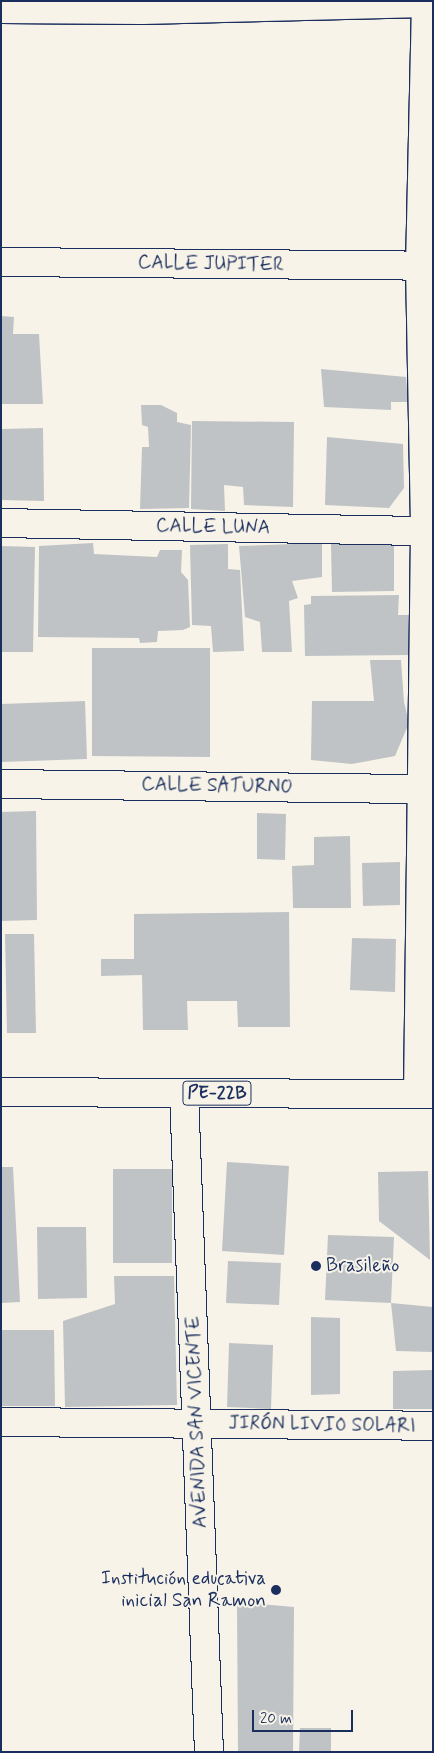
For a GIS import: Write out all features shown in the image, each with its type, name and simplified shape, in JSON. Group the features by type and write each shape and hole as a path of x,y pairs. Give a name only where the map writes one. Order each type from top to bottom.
{"main road":[{"path":"1,10 142,10 427,4 420,266 427,789 425,1094"},
{"name":"CALLE JUPITER","path":"1,262 420,266"},
{"name":"CALLE LUNA","path":"1,523 425,531"},
{"name":"CALLE SATURNO","path":"1,784 427,789"},
{"name":"PE-22B","path":"1,1092 425,1094"},
{"name":"AVENIDA SAN VICENTE","path":"184,1093 209,1752"},
{"name":"JIRÓN LIVIO SOLARI","path":"1,1422 433,1426"}],"building":[{"path":"1,316 14,317 13,334 39,334 43,404 1,404"},
{"path":"321,369 406,377 408,402 391,402 391,410 324,407"},
{"path":"141,405 161,405 177,413 177,422 191,425 189,508 140,509 142,447 149,447 148,427 142,425"},
{"path":"192,421 294,422 293,507 244,505 243,487 224,485 225,511 191,509"},
{"path":"43,428 44,501 1,500 1,429"},
{"path":"327,437 403,444 404,488 389,508 325,505"},
{"path":"352,539 394,539 394,591 332,592 331,544"},
{"path":"93,543 94,554 157,557 160,550 182,550 181,572 188,580 190,627 183,630 158,631 157,642 140,643 139,638 38,637 39,546"},
{"path":"322,543 322,577 292,581 298,598 289,601 292,652 262,652 260,622 245,617 239,546"},
{"path":"228,544 228,569 240,570 244,651 213,652 211,626 192,625 190,545"},
{"path":"1,546 35,547 33,652 1,652"},
{"path":"399,595 398,615 411,615 412,655 305,656 304,605 311,604 311,596"},
{"path":"92,648 210,648 210,757 92,756"},
{"path":"370,660 401,660 404,702 409,723 395,756 352,764 311,760 312,701 374,701"},
{"path":"85,701 87,759 1,762 1,704"},
{"path":"36,811 37,920 1,921 1,812"},
{"path":"257,813 286,814 285,860 257,859"},
{"path":"350,836 351,908 293,908 292,866 314,865 314,837"},
{"path":"400,862 400,905 363,906 362,863"},
{"path":"289,912 290,1027 238,1027 237,1001 187,1001 188,1030 143,1030 142,975 101,976 101,959 134,959 134,914"},
{"path":"5,934 34,934 36,1033 7,1033"},
{"path":"352,938 396,939 395,992 350,990"},
{"path":"227,1162 289,1166 284,1255 222,1251"},
{"path":"1,1167 13,1167 20,1302 1,1303"},
{"path":"113,1169 172,1169 172,1263 113,1263"},
{"path":"428,1171 430,1260 379,1221 378,1172"},
{"path":"37,1227 86,1227 87,1298 38,1299"},
{"path":"328,1235 394,1237 391,1303 325,1300"},
{"path":"228,1261 281,1263 279,1305 226,1303"},
{"path":"114,1276 174,1276 177,1405 65,1407 63,1321 115,1304"},
{"path":"391,1303 433,1307 433,1352 396,1351"},
{"path":"311,1317 340,1318 340,1394 311,1395"},
{"path":"1,1330 54,1330 55,1406 1,1406"},
{"path":"229,1343 273,1345 271,1409 227,1407"},
{"path":"433,1370 433,1409 393,1409 393,1371"},
{"path":"237,1602 294,1607 293,1752 238,1752"},
{"path":"300,1728 331,1728 331,1752 299,1752"}],"place":[{"name":"Brasileño","path":"316,1266"},
{"name":"Institución educativa inicial San Ramon","path":"276,1590"}]}
